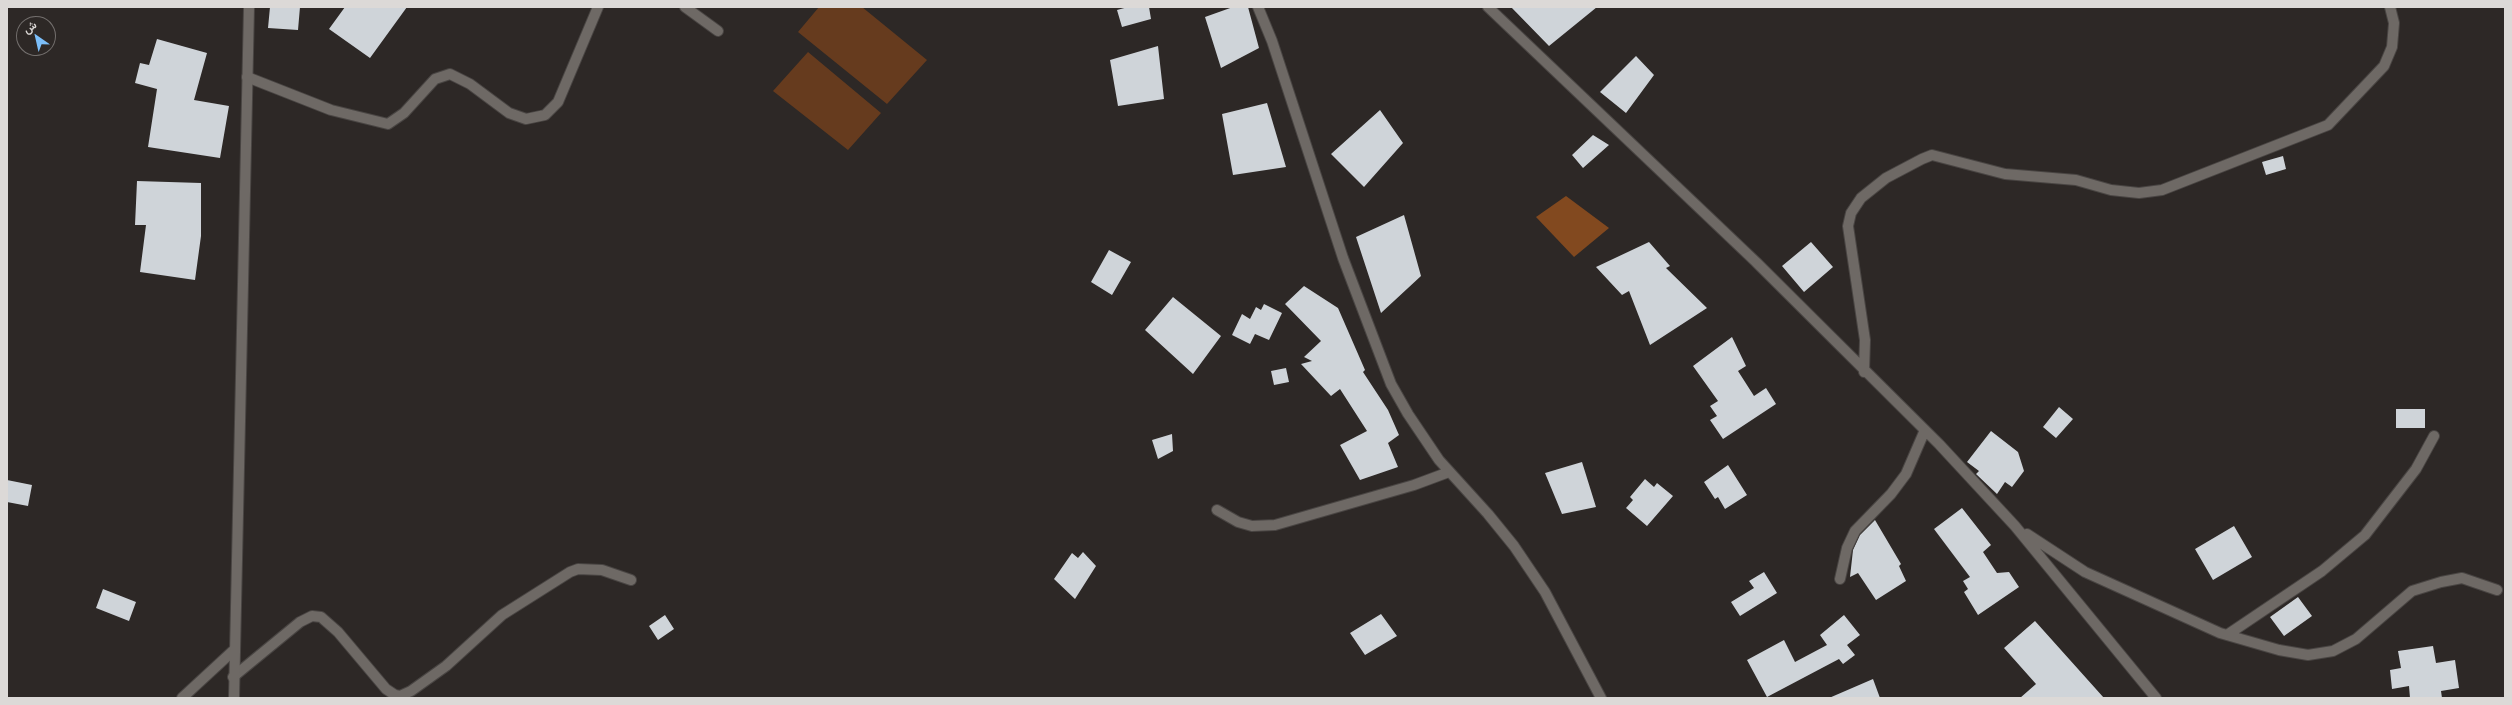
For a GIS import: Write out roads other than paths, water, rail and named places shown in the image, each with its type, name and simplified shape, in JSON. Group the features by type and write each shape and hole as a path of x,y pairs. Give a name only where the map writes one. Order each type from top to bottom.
{"street":[{"path":"234,698 233,677 249,7"},
{"path":"247,77 331,110 388,124 404,113 435,79 450,74 470,84 509,113 526,119 545,115 558,102 598,7"},
{"path":"685,7 718,31"},
{"path":"1258,7 1272,41 1343,258 1392,384 1408,414 1449,472 1492,519 1545,592 1601,698"},
{"path":"1488,7 1756,262 1864,372 1925,430 2015,526 2156,698"},
{"path":"1864,372 1865,340 1848,226 1851,213 1861,198 1886,178 1922,158 1932,156 2005,174 2076,180 2111,190 2139,193 2162,190 2328,125 2384,66 2392,47 2394,23 2390,7"},
{"path":"1840,579 1847,548 1855,531 1891,494 1906,474 1925,430"},
{"path":"2227,635 2322,571 2365,535 2416,469 2434,436"},
{"path":"1217,510 1238,522 1252,526 1275,525 1414,485 1449,472"},
{"path":"2015,526 2085,572 2128,593 2227,635 2279,650 2308,655 2333,651 2356,639 2412,591 2462,578 2497,590"},
{"path":"233,677 300,622 312,616 321,617 338,632 386,689 395,695 400,696 411,691 446,666 502,615 570,572 578,569 602,570 630,580"},
{"path":"182,698 234,650"}]}
